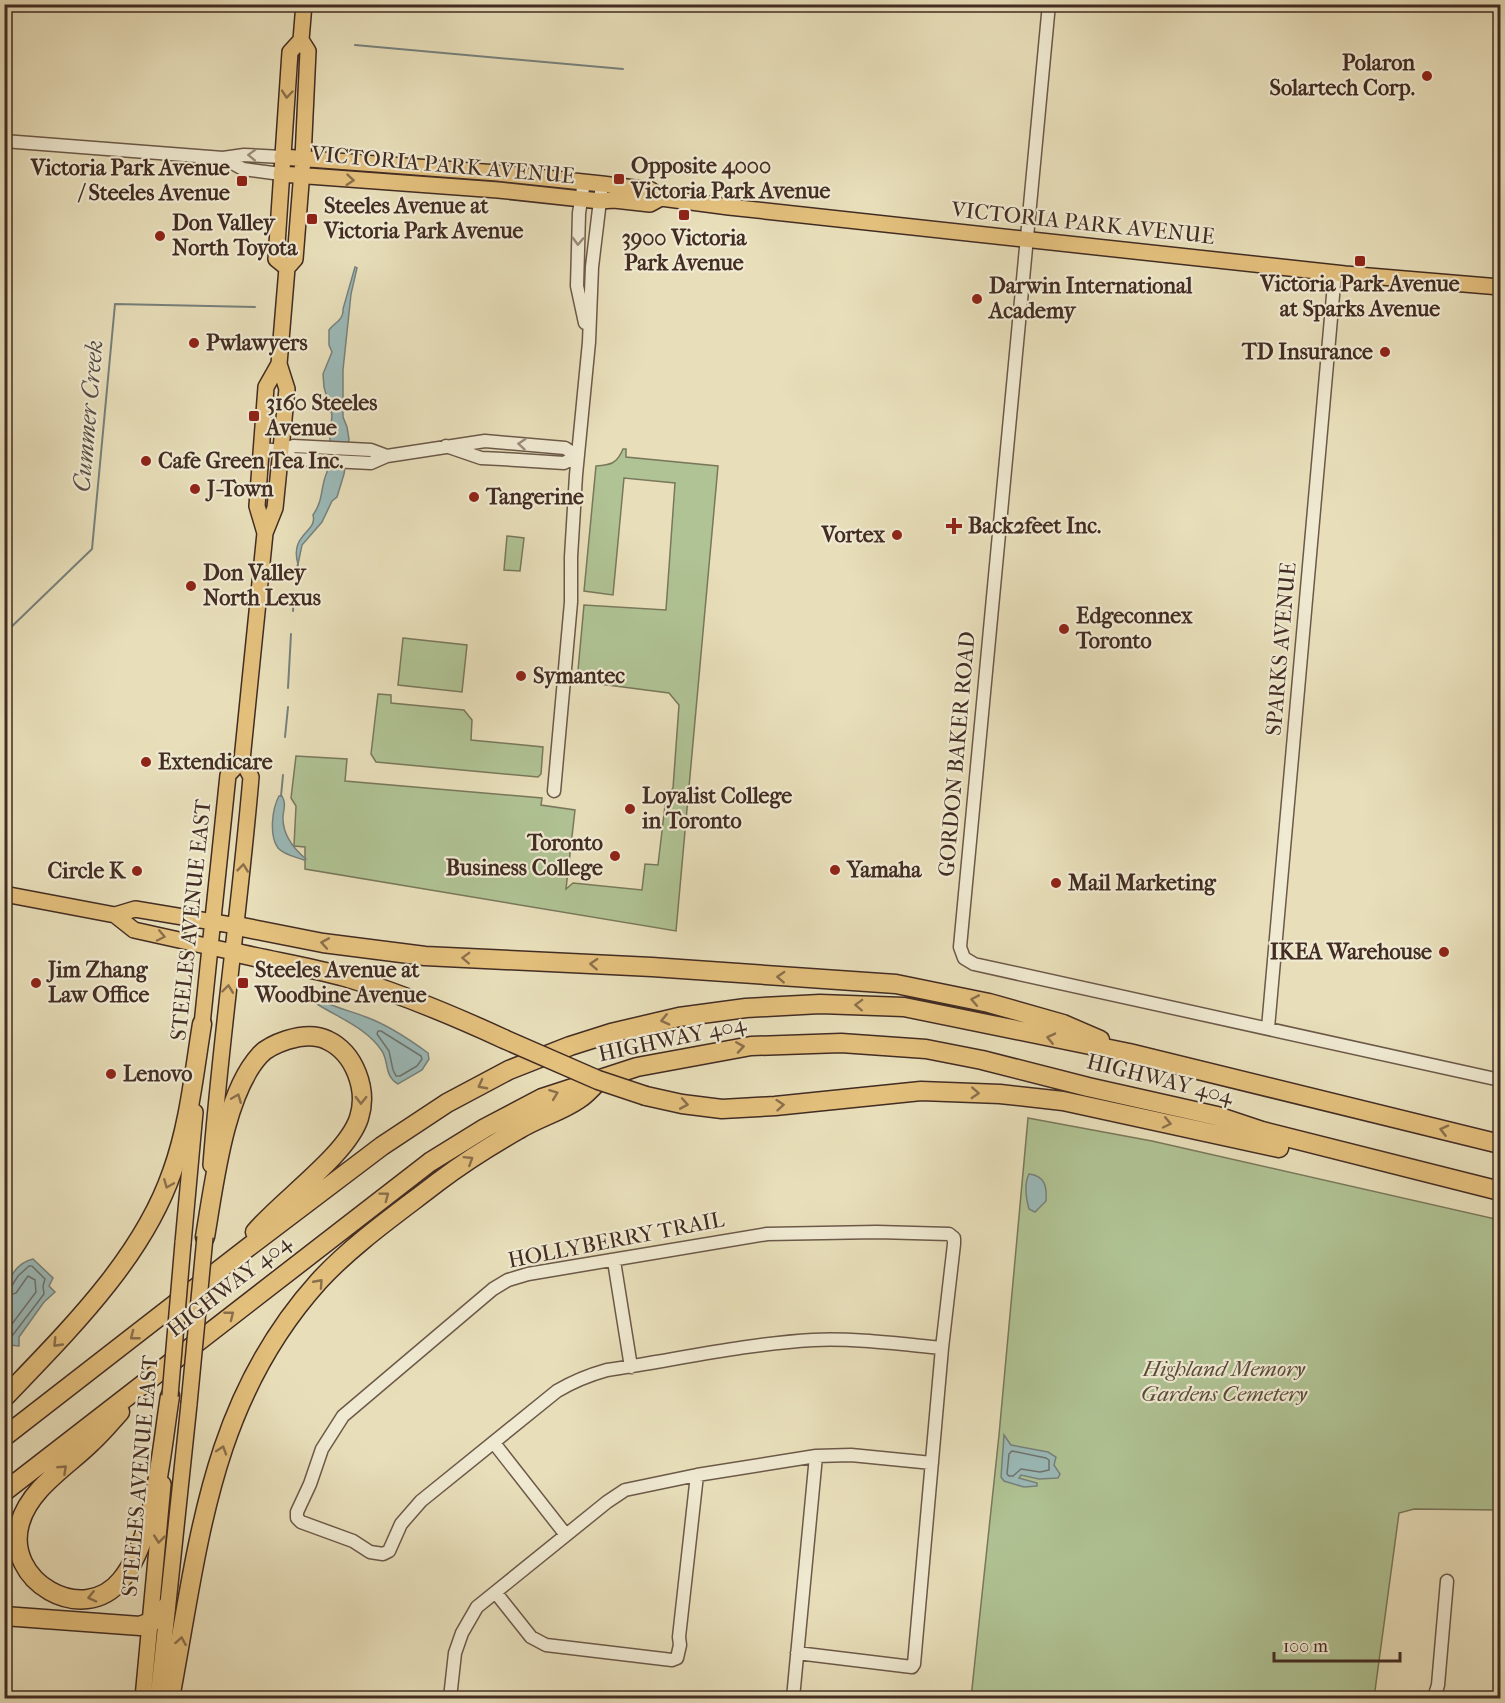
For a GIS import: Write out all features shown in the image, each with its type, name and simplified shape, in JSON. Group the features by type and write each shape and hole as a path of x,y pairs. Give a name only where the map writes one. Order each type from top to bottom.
{"highway":[{"path":"237,926 323,943 425,956 652,967 896,984 989,1003 1063,1024 1129,1053"},
{"path":"233,952 343,976 392,992 449,1014 598,1080 646,1096 682,1104 722,1109 775,1106 921,1090 999,1094 1063,1101 1312,1156 1348,1153"},
{"name":"HIGHWAY 404","path":"4,1437 382,1146 447,1103 509,1070 570,1046 611,1033 679,1017 746,1008 820,1004 904,1007 1129,1053 1500,1144"},
{"path":"4,1398 71,1328 114,1274 160,1204 182,1139 202,1024"},
{"path":"205,1237 225,1128 250,1067 262,1053 277,1044 302,1035 327,1040 345,1053 359,1077 363,1101 359,1119 346,1142 267,1218 229,1262"},
{"name":"HIGHWAY 404","path":"4,1492 430,1162 485,1128 542,1098 637,1067 751,1046 841,1043 926,1049 982,1060 1217,1116 1262,1131 1500,1191"},
{"path":"170,1698 207,1502 221,1453 250,1379 283,1327 334,1267 423,1194 460,1166 519,1129 580,1099 601,1078"},
{"path":"151,1377 93,1442 39,1491 28,1504 19,1523 17,1546 24,1565 36,1582 50,1593 82,1599 102,1595 119,1583 134,1564 152,1501 170,1396"},
{"path":"4,1616 140,1626 158,1619 166,1607"}],"main road":[{"name":"STEELES AVENUE EAST","path":"158,1698 189,1404 221,1048 237,926 251,777 242,760 265,533 275,508 287,389 279,364 287,268 295,259 302,176 308,51 302,40 304,4"},
{"name":"STEELES AVENUE EAST","path":"287,268 276,259 282,157 290,52 302,40"},
{"name":"VICTORIA PARK AVENUE","path":"282,157 497,173 602,184 651,190 661,198 1026,240 1335,273 1500,287"},
{"name":"VICTORIA PARK AVENUE","path":"281,174 498,190 600,201 650,204 661,198"},
{"name":"STEELES AVENUE EAST","path":"265,533 257,506 266,387 279,364"},
{"name":"STEELES AVENUE EAST","path":"143,1698 160,1537 202,1024 228,775 242,760"},
{"path":"4,894 115,915 135,909 237,926"},
{"path":"115,915 134,930 233,952"}],"street":[{"name":"GORDON BAKER ROAD","path":"1049,4 960,946 964,958 974,964 1500,1080"},
{"name":"VICTORIA PARK AVENUE","path":"4,141 223,158 244,155 282,157"},
{"name":"VICTORIA PARK AVENUE","path":"223,158 243,169 281,174"},
{"path":"584,183 581,199 577,286 590,342"},
{"path":"554,791 570,613 577,456 590,342 592,267 602,184"},
{"name":"SPARKS AVENUE","path":"1268,1028 1335,273"},
{"path":"262,449 281,451 293,446 322,454 354,456 371,450 387,456 484,441 565,448 577,456"},
{"name":"HOLLYBERRY TRAIL","path":"797,1653 912,1667 954,1244 954,1238 949,1234 819,1232 767,1234 523,1275 508,1280 493,1289 339,1421 321,1452 311,1482 297,1512 297,1518 301,1522 353,1541 370,1552 382,1554 389,1551 401,1524 421,1501 557,1390 575,1380 607,1370 729,1350 815,1340 882,1342 942,1348"},
{"path":"614,1260 631,1367"},
{"path":"494,1443 566,1535"},
{"path":"450,1698 455,1653 462,1633 477,1607 625,1490 696,1475 816,1456 851,1455 932,1463"},
{"path":"793,1698 816,1456"},
{"path":"496,1593 531,1637 546,1645 672,1660 677,1658 696,1475"},
{"path":"1434,1698 1438,1684 1447,1581"}],"green space":[{"path":"623,449 626,449 626,457 718,466 676,931 305,869 305,847 294,846 296,806 291,798 296,756 347,759 345,781 542,798 541,805 575,810 566,889 573,883 642,890 645,864 658,865 666,797 673,788 679,705 669,693 577,681 584,605 666,610 675,483 624,478 613,595 584,591 596,466 612,463"},
{"path":"507,536 524,538 520,571 504,570"},
{"path":"403,638 467,645 462,692 398,685"},
{"path":"378,694 391,695 391,703 464,710 472,720 471,740 543,747 541,774 538,777 376,762 371,754"},
{"name":"Highland Memory Gardens Cemetery","path":"1028,1118 1152,1141 1500,1220 1500,1510 1414,1509 1399,1513 1374,1698 971,1698 999,1435"}],"water":[{"path":"355,267 357,268 351,294 343,370 343,417 349,439 344,474 337,497 332,501 322,522 302,545 298,564 297,546 312,526 313,515 319,504 327,472 332,415 324,387 323,374 332,352 329,345 329,330 342,316"},
{"path":"279,796 282,796 284,801 283,823 286,835 306,859 304,860 283,852 275,843 272,822"},
{"path":"315,1000 321,1000 390,1028 428,1053 429,1059 422,1070 398,1084 391,1077 384,1055 376,1043 352,1024 317,1004"},
{"path":"1029,1174 1042,1179 1046,1191 1046,1201 1035,1212 1029,1209 1027,1200 1026,1187"},
{"path":"33,1259 53,1278 49,1286 55,1292 44,1302 19,1337 19,1346 9,1345 5,1339 4,1316 9,1281 22,1264"},
{"path":"1004,1435 1011,1445 1048,1452 1056,1457 1054,1465 1060,1474 1058,1478 1039,1479 1021,1475 1019,1478 1037,1483 1037,1486 1024,1487 1004,1481 1001,1477"}],"waterway":[{"path":"355,45 623,69"},
{"name":"Cummer Creek","path":"4,634 92,549 115,304 255,307"},
{"path":"296,574 298,564"},
{"path":"293,611 294,596"},
{"path":"288,688 291,634"},
{"path":"285,737 288,707"},
{"path":"281,796 283,775"}],"place":[{"name":"Polaron Solartech Corp.","path":"1427,76"},
{"name":"Opposite 4000 Victoria Park Avenue","path":"619,179"},
{"name":"Victoria Park Avenue / Steeles Avenue","path":"242,181"},
{"name":"3900 Victoria Park Avenue","path":"684,215"},
{"name":"Steeles Avenue at Victoria Park Avenue","path":"312,219"},
{"name":"Don Valley North Toyota","path":"160,236"},
{"name":"Victoria Park Avenue at Sparks Avenue","path":"1360,261"},
{"name":"Darwin International Academy","path":"977,299"},
{"name":"Pwlawyers","path":"194,343"},
{"name":"TD Insurance","path":"1385,352"},
{"name":"3160 Steeles Avenue","path":"254,416"},
{"name":"Cafe Green Tea Inc.","path":"146,461"},
{"name":"J-Town","path":"195,489"},
{"name":"Tangerine","path":"474,497"},
{"name":"Back2feet Inc.","path":"954,526"},
{"name":"Vortex","path":"897,535"},
{"name":"Don Valley North Lexus","path":"191,586"},
{"name":"Edgeconnex Toronto","path":"1064,629"},
{"name":"Symantec","path":"521,676"},
{"name":"Extendicare","path":"146,762"},
{"name":"Loyalist College in Toronto","path":"630,809"},
{"name":"Toronto Business College","path":"615,856"},
{"name":"Yamaha","path":"835,870"},
{"name":"Circle K","path":"137,871"},
{"name":"Mail Marketing","path":"1056,883"},
{"name":"IKEA Warehouse","path":"1444,952"},
{"name":"Jim Zhang Law Office","path":"36,983"},
{"name":"Steeles Avenue at Woodbine Avenue","path":"243,983"},
{"name":"Lenovo","path":"111,1074"}]}
